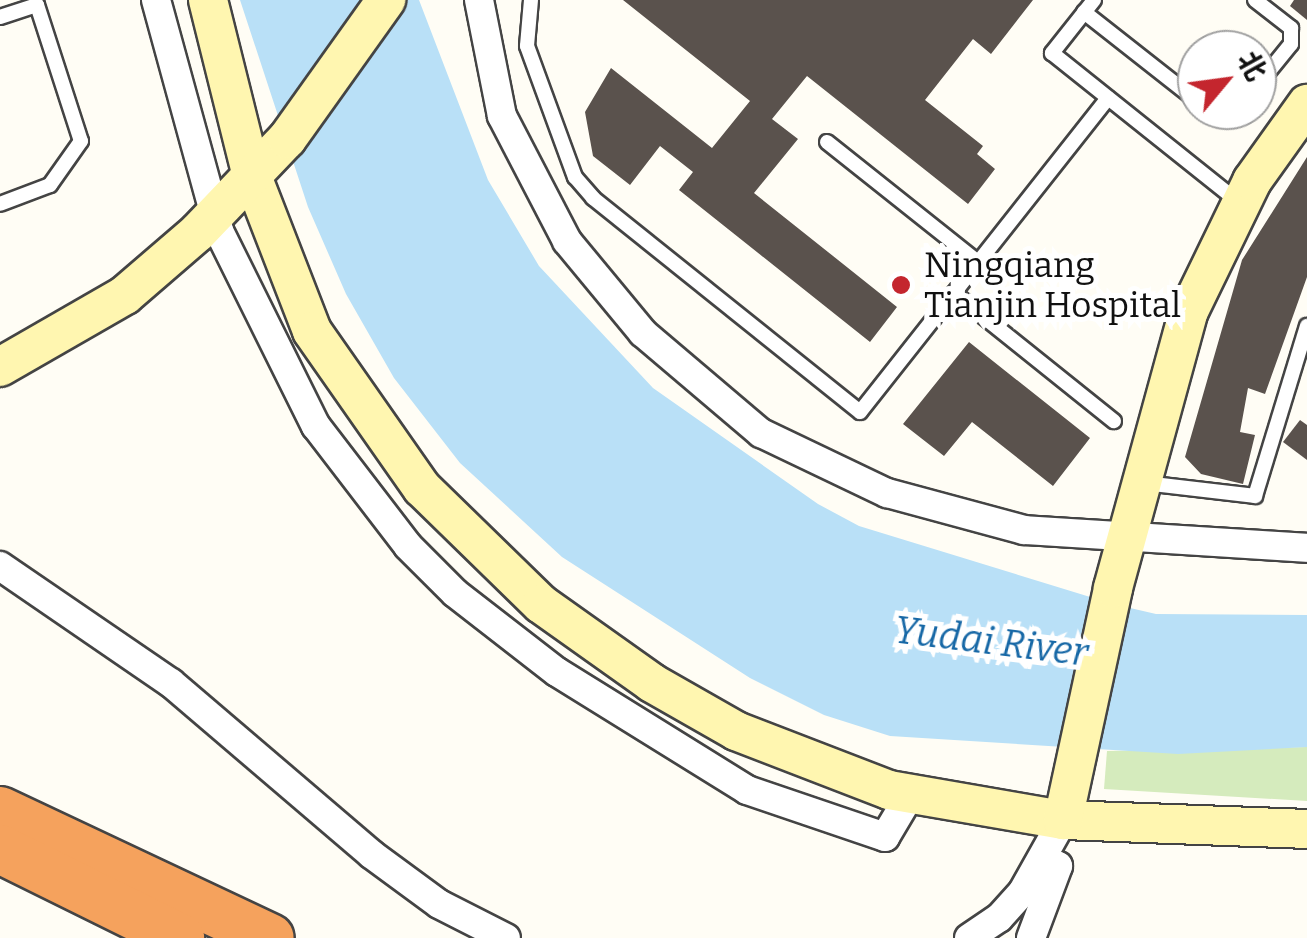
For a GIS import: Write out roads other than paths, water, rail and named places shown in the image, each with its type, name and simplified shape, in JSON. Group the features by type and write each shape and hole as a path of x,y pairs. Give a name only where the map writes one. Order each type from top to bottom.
{"highway":[{"path":"0,811 270,938"},
{"path":"0,850 180,938"}],"street":[{"path":"156,0 214,215 272,348 316,426 408,546 455,594 557,672 746,790 886,837 910,795"},
{"path":"208,0 252,176 289,282 336,375 422,488 490,560 596,645 708,716 788,756 910,795 1063,820 1307,829"},
{"path":"0,367 125,295 214,215 287,139 386,0"},
{"path":"479,0 497,100 534,186 590,274 679,369 761,433 870,486 1024,530 1307,548"},
{"path":"969,938 1000,918 1044,858 1063,820 1112,588 1188,313 1240,203 1307,104"},
{"path":"0,566 171,683 371,854 439,904 506,938"},
{"path":"1031,938 1058,866 1044,858"}],"lane":[{"path":"531,0 527,46 575,177 593,198 860,412 1108,98"},
{"path":"1255,0 1291,28 1291,44 1277,61"},
{"path":"0,16 37,5 81,141 50,185 0,204"},
{"path":"1177,83 1089,6 1052,54 1240,203"},
{"path":"827,142 978,262"},
{"path":"954,293 1114,420"},
{"path":"1142,482 1255,496 1307,326"}],"water":[{"name":"Yudai River","path":"240,0 419,0 488,180 539,266 653,388 818,504 859,526 1156,614 1307,615 1307,747 1178,754 890,736 824,715 750,678 562,557 460,463 394,378 346,294 308,207"}],"place":[{"name":"Ningqiang Tianjin Hospital","path":"901,285"}]}
